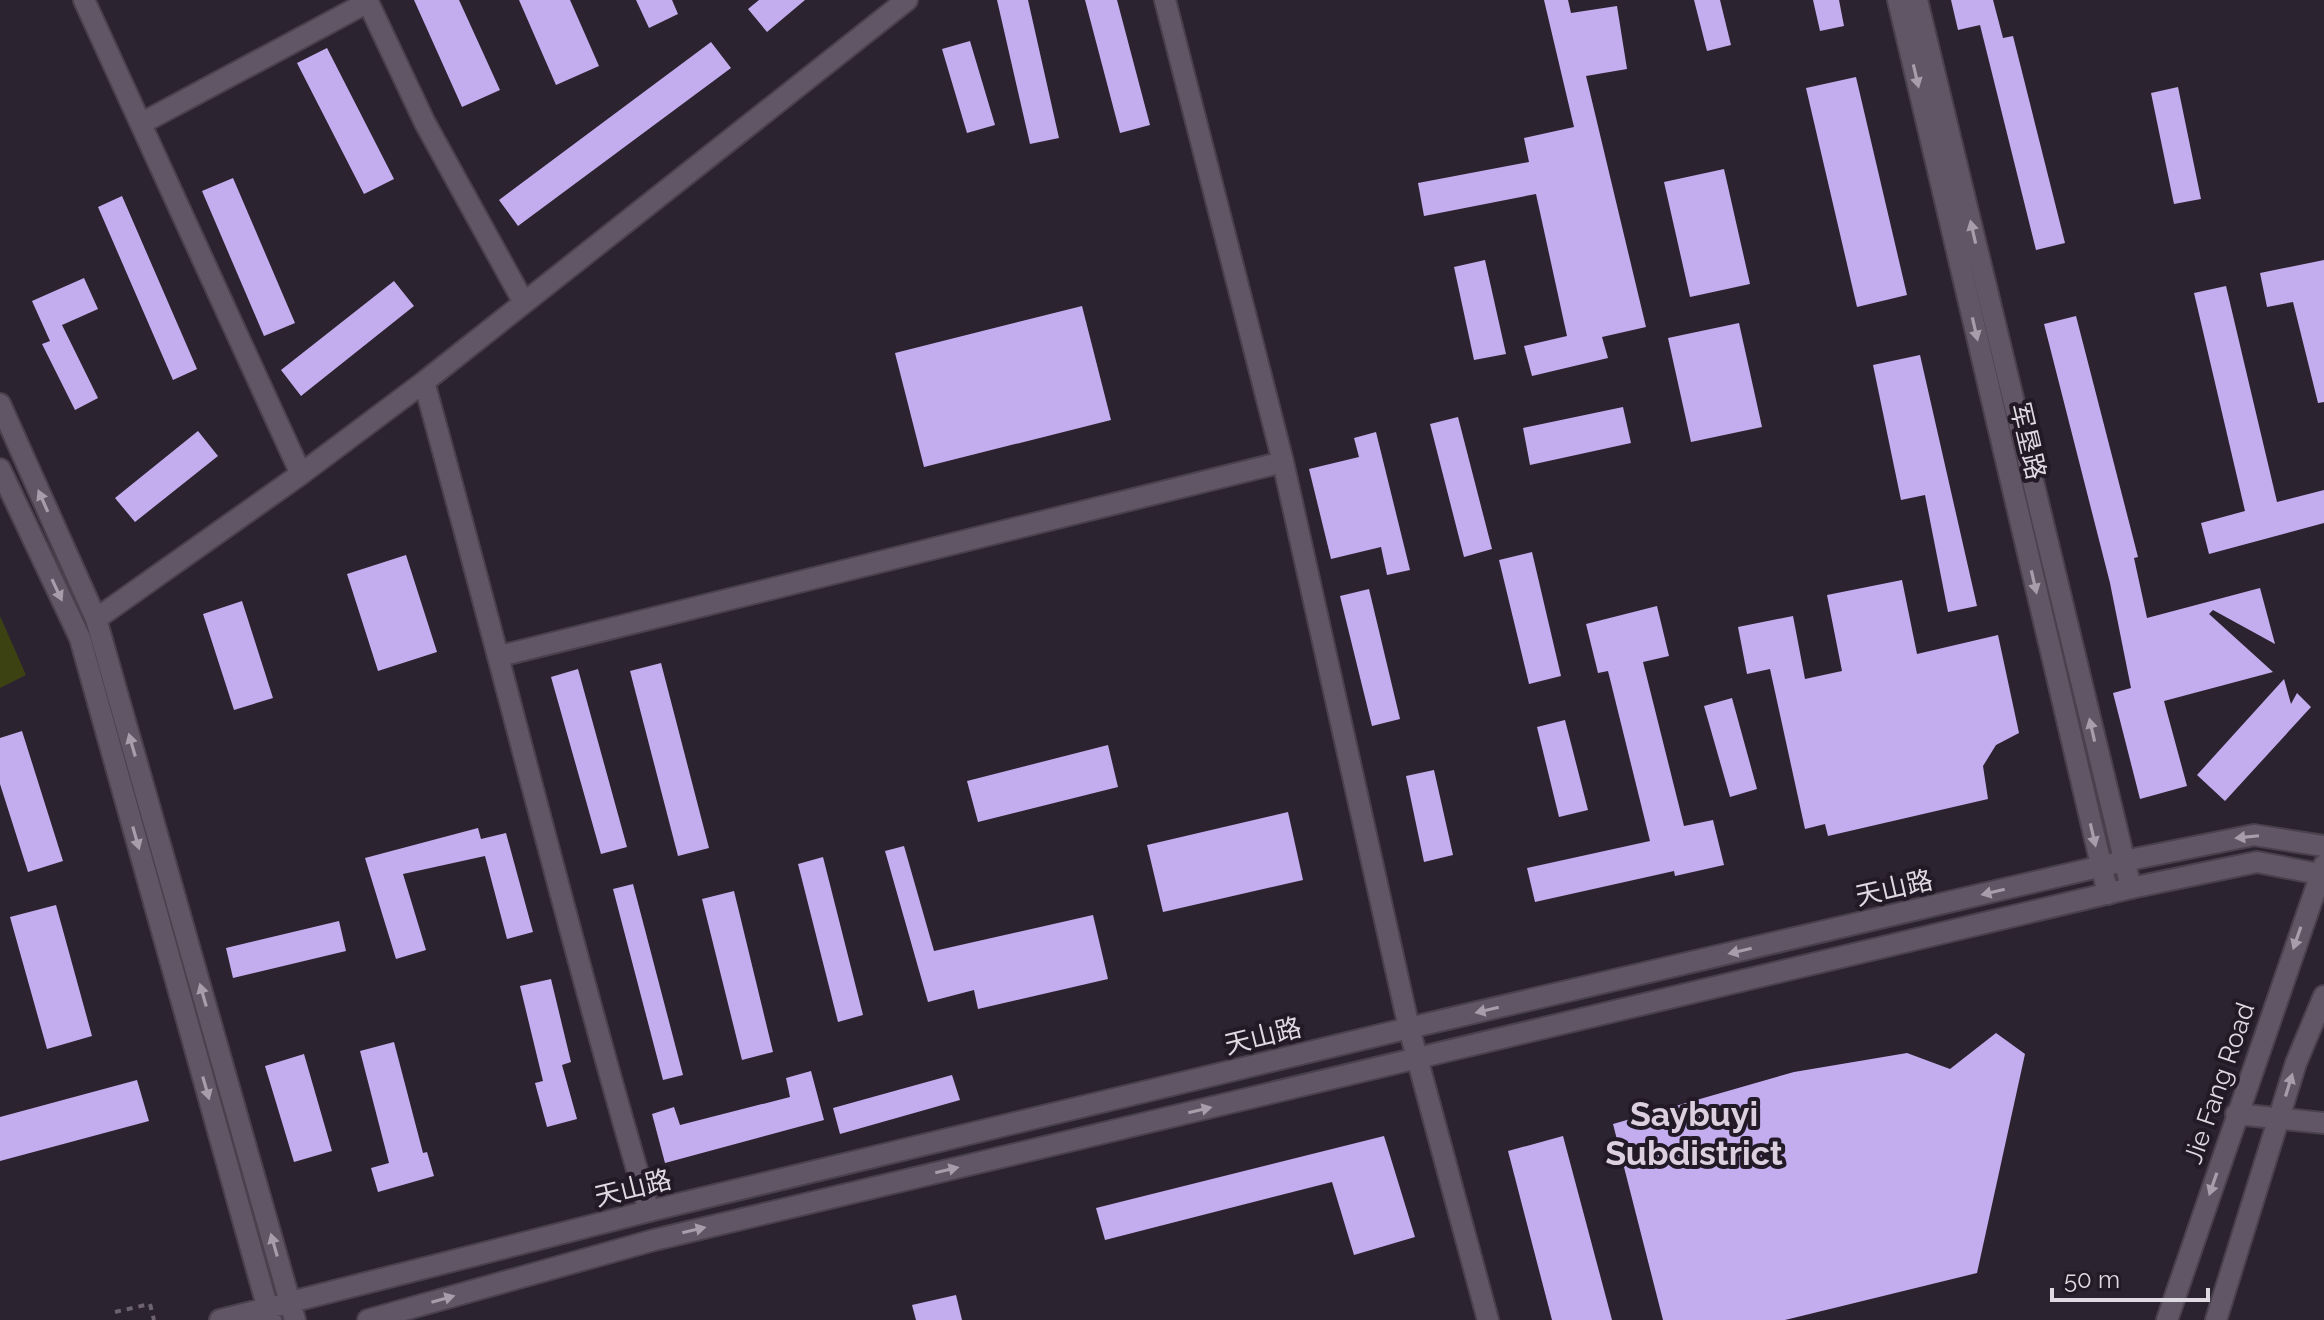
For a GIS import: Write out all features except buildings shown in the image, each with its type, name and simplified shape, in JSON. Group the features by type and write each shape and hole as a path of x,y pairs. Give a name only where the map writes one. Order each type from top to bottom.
{"street":[{"path":"84,0 301,474"},
{"path":"96,619 301,474 424,382 907,0"},
{"path":"1165,0 1283,462 1409,1028 1488,1320"},
{"name":"军垦路","path":"1898,0 2108,894"},
{"name":"军垦路","path":"1917,0 2131,888"},
{"path":"142,123 367,1 425,123 523,301"},
{"path":"424,382 500,656 587,1000 649,1211"},
{"path":"0,404 96,619 293,1310"},
{"path":"500,656 1283,462"},
{"path":"0,469 80,638 270,1314"},
{"name":"天山路","path":"220,1320 293,1310 649,1211 2101,866 2254,835 2324,846"},
{"path":"368,1320 654,1240 2131,888 2257,862 2322,870"},
{"name":"Jie Fang Road","path":"2167,1320 2322,870"},
{"path":"2216,1320 2296,1063 2324,996"},
{"path":"2236,1114 2324,1123"}],"path":[{"path":"115,1312 150,1304 154,1320"}],"green space":[{"path":"0,616 26,675 0,688"}],"district":[{"name":"Saybuyi Subdistrict","path":"1694,1134"}]}
